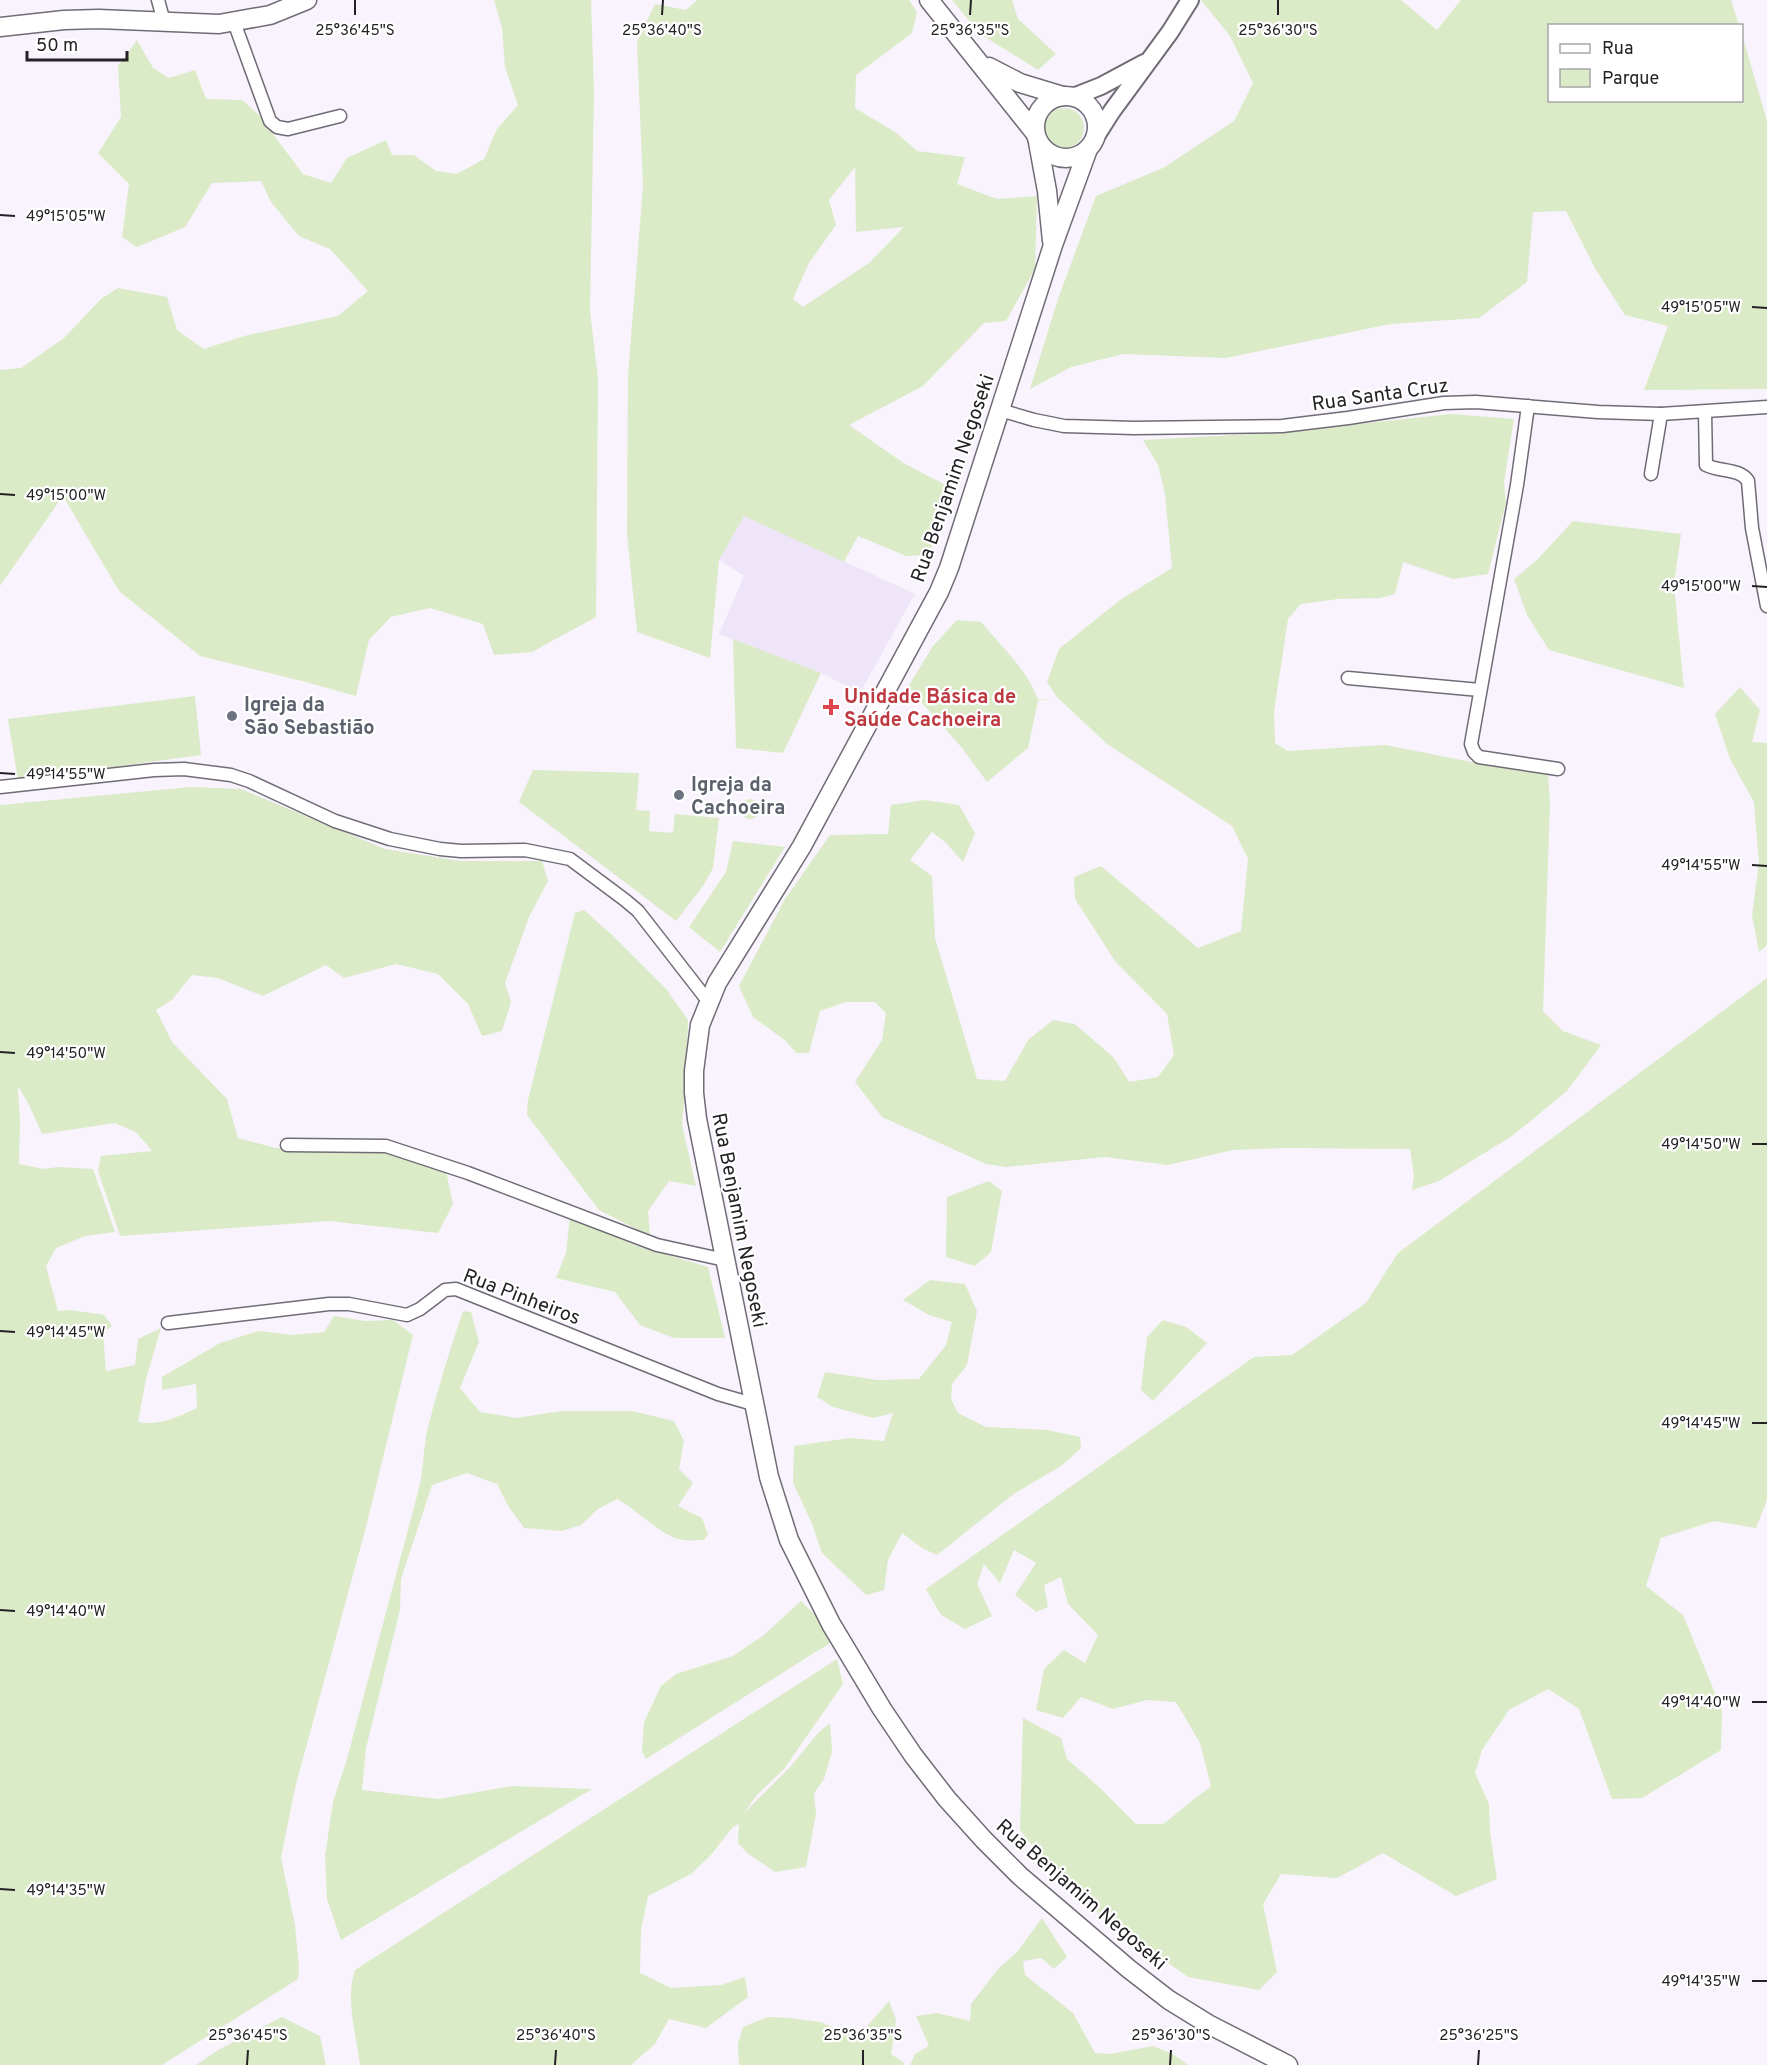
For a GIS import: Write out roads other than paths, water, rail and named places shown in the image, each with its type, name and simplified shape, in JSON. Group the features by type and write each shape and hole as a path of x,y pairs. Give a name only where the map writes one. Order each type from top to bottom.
{"main road":[{"path":"0,27 76,19 210,24 234,22 270,15 307,0"},
{"name":"Rua Benjamim Negoseki","path":"929,0 1037,138 1047,191 1053,245"},
{"name":"Rua Benjamim Negoseki","path":"979,61 1020,84 1068,97"},
{"path":"1068,97 1081,100 1094,114 1096,132 1090,145 1080,155 1061,158 1044,150 1037,138 1035,125 1041,109 1047,102 1068,97"},
{"name":"Rua Benjamim Negoseki","path":"1090,145 1053,245 959,540 939,592 802,846 727,964 708,1001 700,1024 695,1050 694,1093 703,1152 753,1404 777,1505 789,1540 809,1583 882,1709 913,1755 947,1799 1020,1876 1169,2000 1208,2024 1288,2065"}],"street":[{"path":"158,0 164,22"},
{"path":"1090,145 1191,0"},
{"path":"234,22 270,121 277,127 288,129 340,116"},
{"path":"1068,97 1101,86 1150,60"},
{"name":"Rua Santa Cruz","path":"1000,410 1064,426 1134,428 1282,426 1444,403 1476,402 1598,412 1661,414 1767,407"},
{"path":"1528,406 1517,485 1471,737 1474,752 1479,757 1558,769"},
{"path":"1705,412 1706,465 1741,474 1748,481 1752,528 1767,606"},
{"path":"1651,474 1661,414"},
{"path":"1348,678 1480,690"},
{"path":"0,787 154,770 210,771 249,781 324,817 390,839 450,850 525,850 570,859 638,911 708,1001"},
{"path":"287,1145 386,1146 468,1173 657,1245 725,1260"},
{"name":"Rua Pinheiros","path":"168,1323 329,1304 349,1304 407,1315 420,1309 445,1290 456,1289 718,1394 753,1404"}],"place":[{"name":"Unidade Básica de Saúde Cachoeira","path":"831,707"},
{"name":"Igreja da São Sebastião","path":"232,716"},
{"name":"Igreja da Cachoeira","path":"679,795"}]}
